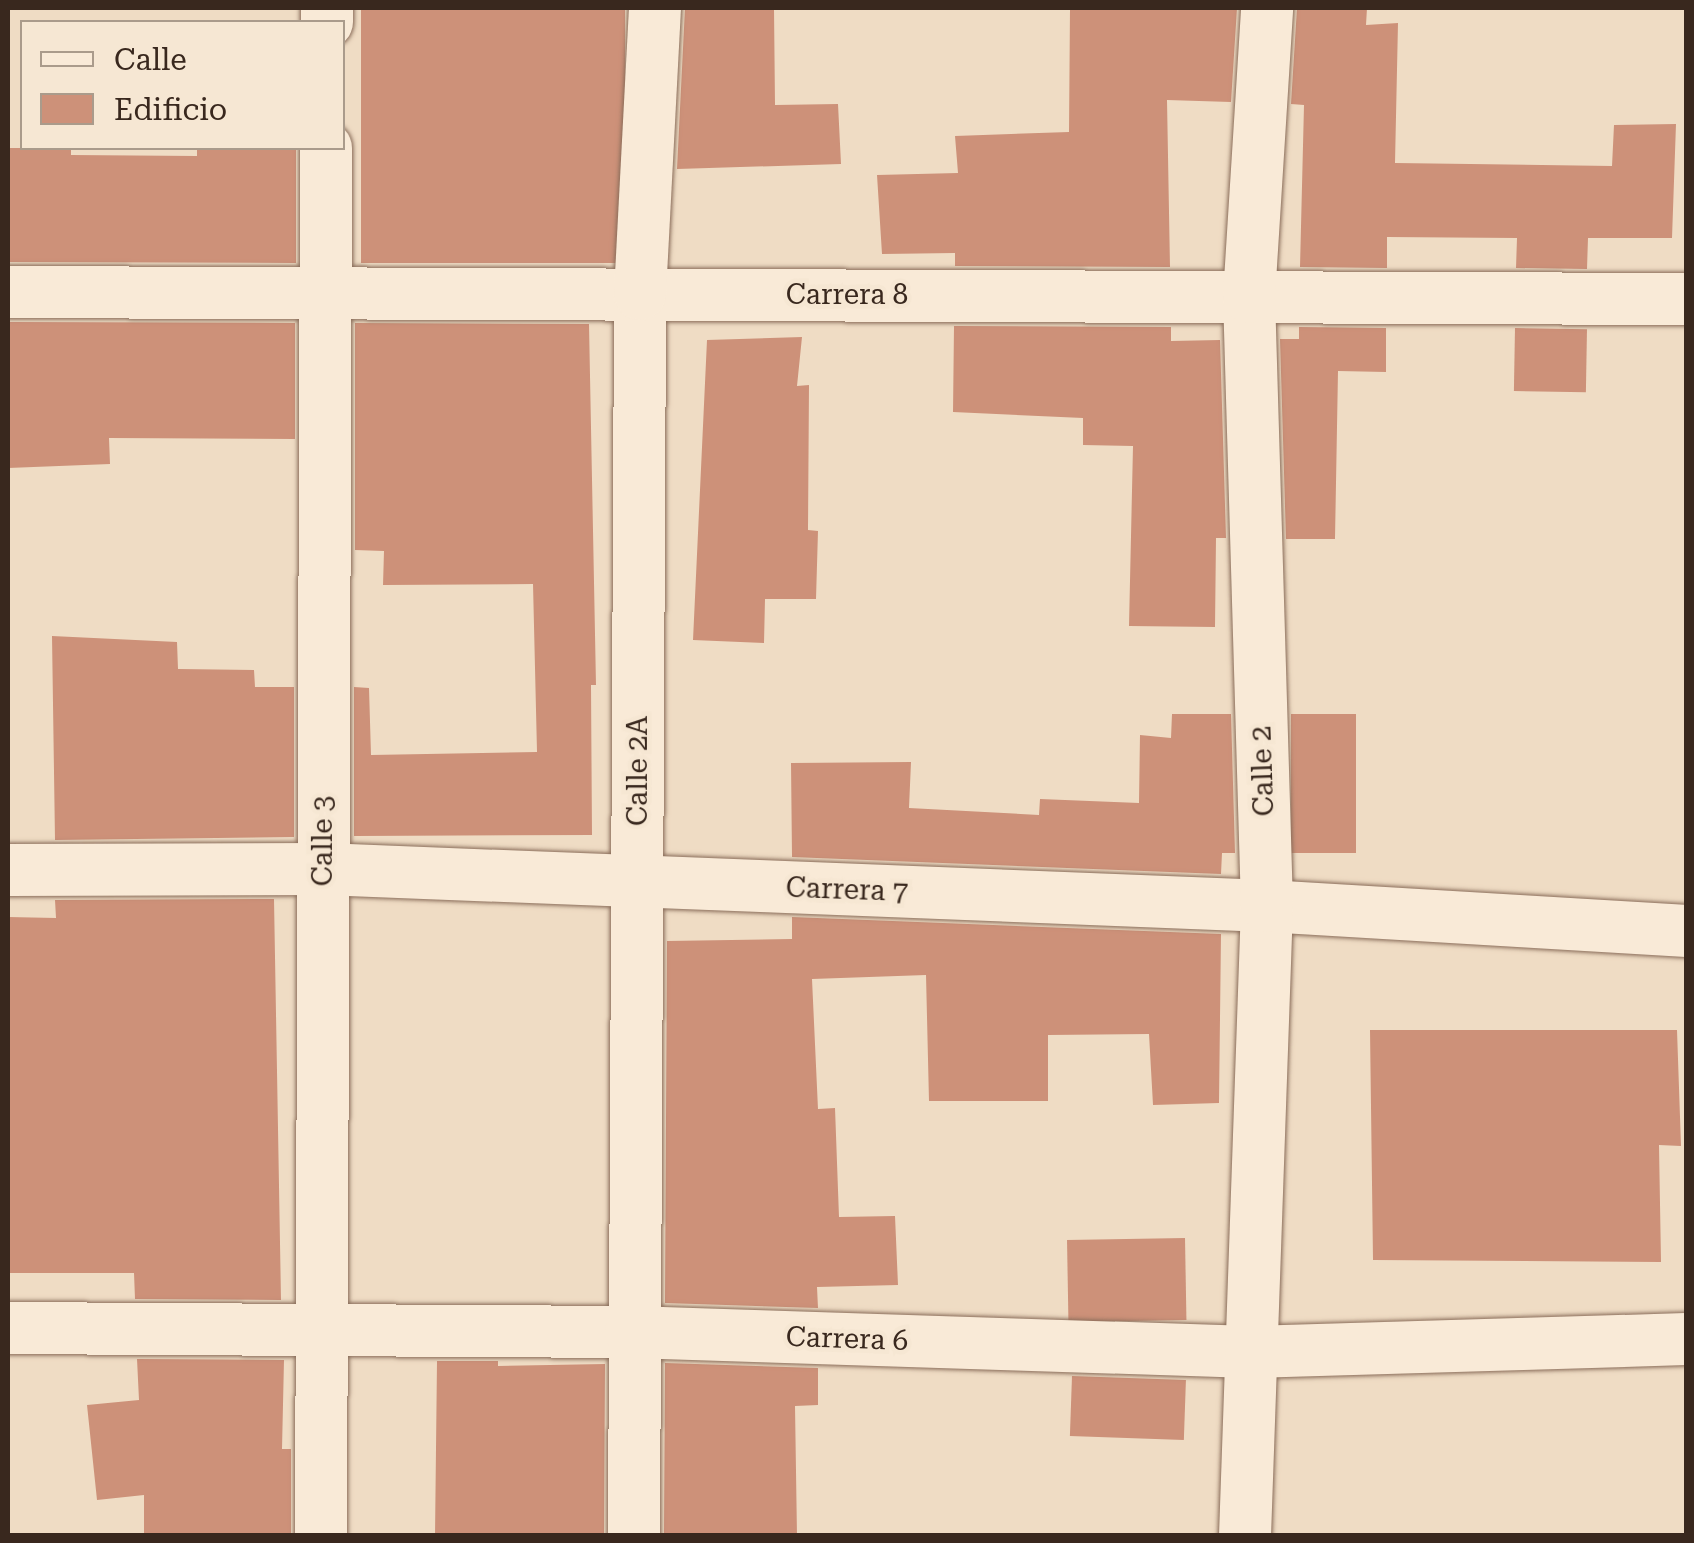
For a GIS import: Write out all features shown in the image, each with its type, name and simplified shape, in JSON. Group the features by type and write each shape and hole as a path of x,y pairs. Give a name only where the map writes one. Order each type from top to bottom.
{"street":[{"name":"Calle 2A","path":"634,1536 640,294 655,8"},
{"name":"Calle 2","path":"1245,1536 1266,906 1250,298 1267,8"},
{"name":"Calle 3","path":"321,1536 326,150"},
{"name":"Carrera 8","path":"8,292 1686,299"},
{"name":"Carrera 7","path":"8,870 323,869 1266,906 1686,932"},
{"name":"Carrera 6","path":"8,1328 632,1332 1251,1352 1686,1339"}],"building":[{"path":"361,8 625,8 625,263 361,263"},
{"path":"685,8 774,8 775,105 838,104 841,164 677,169"},
{"path":"1070,8 1237,8 1231,102 1167,100 1170,267 955,266 955,253 882,254 877,175 958,173 955,136 1069,132"},
{"path":"1297,8 1367,8 1366,25 1398,23 1395,163 1612,166 1614,125 1676,124 1672,238 1588,238 1587,269 1516,268 1517,238 1387,237 1387,268 1300,267 1304,105 1291,104"},
{"path":"8,148 71,150 71,155 197,156 197,150 296,150 296,263 8,262"},
{"path":"8,322 295,323 295,439 109,438 110,464 8,468"},
{"path":"355,323 589,324 596,685 591,685 592,835 354,836 354,687 369,688 371,755 537,752 533,584 383,585 384,551 355,550"},
{"path":"954,326 1171,327 1171,341 1220,340 1226,538 1216,538 1215,627 1129,626 1133,446 1083,445 1083,418 953,412"},
{"path":"1299,327 1386,328 1386,372 1338,371 1335,539 1286,539 1280,339 1299,339"},
{"path":"1515,328 1587,329 1586,392 1514,391"},
{"path":"802,337 797,386 809,385 808,530 818,531 816,599 765,599 764,643 693,640 707,340"},
{"path":"52,636 177,642 178,669 254,670 255,687 294,687 294,837 55,840"},
{"path":"1172,714 1231,714 1235,853 1222,853 1221,874 792,857 791,763 911,762 909,808 1039,815 1040,799 1139,803 1140,735 1171,738"},
{"path":"1291,714 1356,714 1356,853 1291,853"},
{"path":"274,899 281,1300 135,1299 134,1273 8,1273 8,917 56,918 55,900"},
{"path":"792,917 1221,934 1219,1103 1153,1105 1149,1034 1048,1035 1048,1101 929,1101 926,975 812,979 818,1109 835,1108 839,1217 895,1216 898,1285 817,1287 818,1308 665,1303 667,941 792,939"},
{"path":"1370,1030 1677,1030 1681,1146 1659,1145 1661,1262 1373,1260"},
{"path":"1185,1238 1186,1320 1068,1322 1067,1240"},
{"path":"137,1359 284,1360 282,1449 291,1449 291,1536 144,1536 144,1495 97,1500 87,1405 139,1400"},
{"path":"437,1361 498,1361 498,1366 605,1364 604,1536 435,1536"},
{"path":"665,1363 818,1368 818,1405 795,1406 797,1536 664,1536"},
{"path":"1072,1376 1186,1380 1184,1440 1070,1436"}]}
